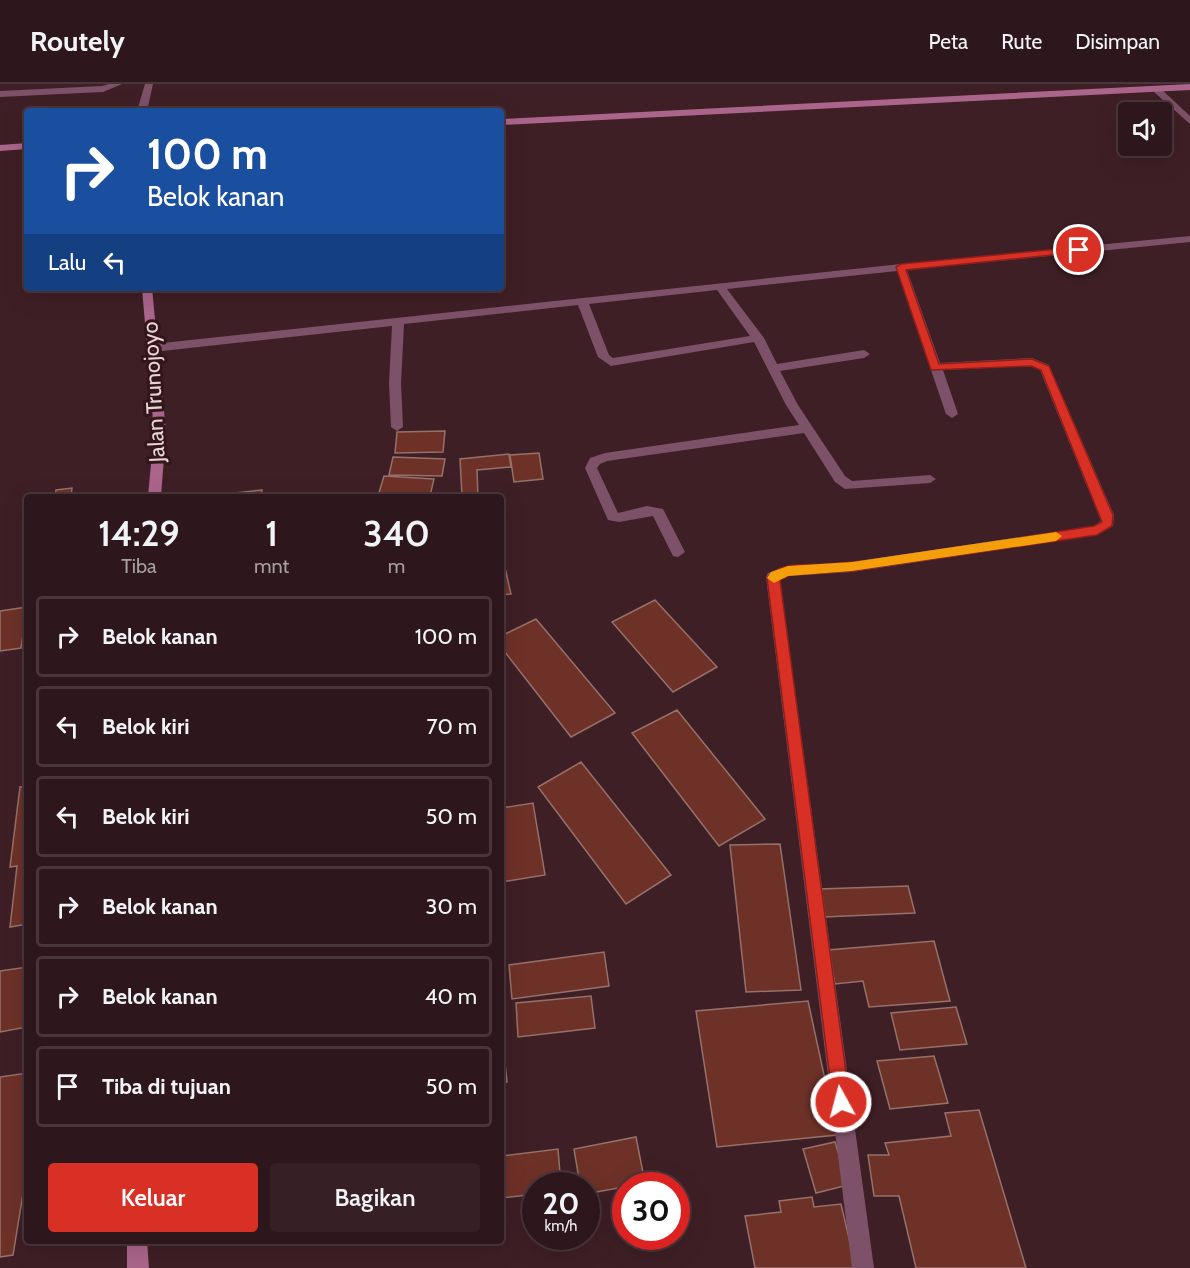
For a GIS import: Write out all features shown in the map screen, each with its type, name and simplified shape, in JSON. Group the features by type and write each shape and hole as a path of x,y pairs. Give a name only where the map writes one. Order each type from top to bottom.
{"main road":[{"path":"504,122 1157,90 1189,86"},
{"path":"0,148 24,147"},
{"name":"Jalan Trunojoyo","path":"147,291 160,432 155,494"},
{"path":"137,1244 138,1268"}],"street":[{"path":"1,96 7,84"},
{"path":"1,96 103,89 118,84"},
{"path":"143,108 149,84"},
{"path":"1157,90 1190,121"},
{"path":"153,348 720,286 1190,239"},
{"path":"901,267 952,414"},
{"path":"720,286 758,338 807,428 830,467 840,479 850,486 930,479"},
{"path":"582,302 604,357 611,362 758,338"},
{"path":"397,428 395,383 398,321"},
{"path":"773,368 864,354"},
{"path":"863,1268 774,578 788,571 852,567 1097,530 1108,523 1107,515 1045,368 1032,362 934,367"},
{"path":"678,552 658,512 651,510 619,518 613,517 591,468 596,461 605,457 807,428"}],"building":[{"path":"445,431 443,452 395,453 397,432"},
{"path":"539,453 543,479 514,482 510,455"},
{"path":"509,454 511,467 477,470 478,494 462,494 460,459"},
{"path":"393,457 445,459 442,476 389,475"},
{"path":"384,476 434,479 430,494 379,494"},
{"path":"72,488 71,494 55,494 56,490"},
{"path":"262,490 262,494 224,494"},
{"path":"504,563 511,594 504,595"},
{"path":"655,600 717,667 673,692 612,622"},
{"path":"24,607 21,648 0,651 0,611"},
{"path":"536,619 615,713 571,737 504,651 504,635"},
{"path":"677,710 765,819 719,846 632,733"},
{"path":"581,762 671,875 626,904 538,787"},
{"path":"24,786 24,925 10,927 17,866 10,867 20,787"},
{"path":"533,803 545,875 504,882 504,808"},
{"path":"780,844 801,990 746,992 730,845"},
{"path":"908,886 915,913 824,917 819,889"},
{"path":"934,941 950,1001 869,1007 863,981 835,984 828,950"},
{"path":"604,952 609,986 512,999 509,965"},
{"path":"24,967 24,1028 0,1032 0,971"},
{"path":"591,996 595,1028 518,1037 516,1003"},
{"path":"808,1001 837,1135 717,1147 696,1011"},
{"path":"956,1007 967,1044 900,1050 891,1013"},
{"path":"504,1054 507,1082 504,1082"},
{"path":"934,1056 948,1103 890,1109 877,1061"},
{"path":"24,1073 24,1187 13,1255 0,1257 0,1077"},
{"path":"979,1110 1026,1268 916,1268 899,1196 874,1196 868,1155 889,1155 885,1143 951,1136 945,1113"},
{"path":"636,1137 643,1172 612,1172 612,1189 600,1191 600,1172 578,1172 574,1149"},
{"path":"835,1142 848,1185 816,1193 803,1149"},
{"path":"558,1149 560,1172 522,1172 522,1196 504,1198 504,1156"},
{"path":"812,1197 814,1207 841,1204 856,1268 755,1268 745,1216 781,1212 779,1201"}],"slow traffic":[{"path":"774,578 778,573 788,571 852,567 1056,536"}],"route":[{"path":"841,1102 773,581 775,575 788,571 852,567 1097,530 1108,523 1107,515 1045,368 1032,362 934,367 901,267 1079,250"}]}
